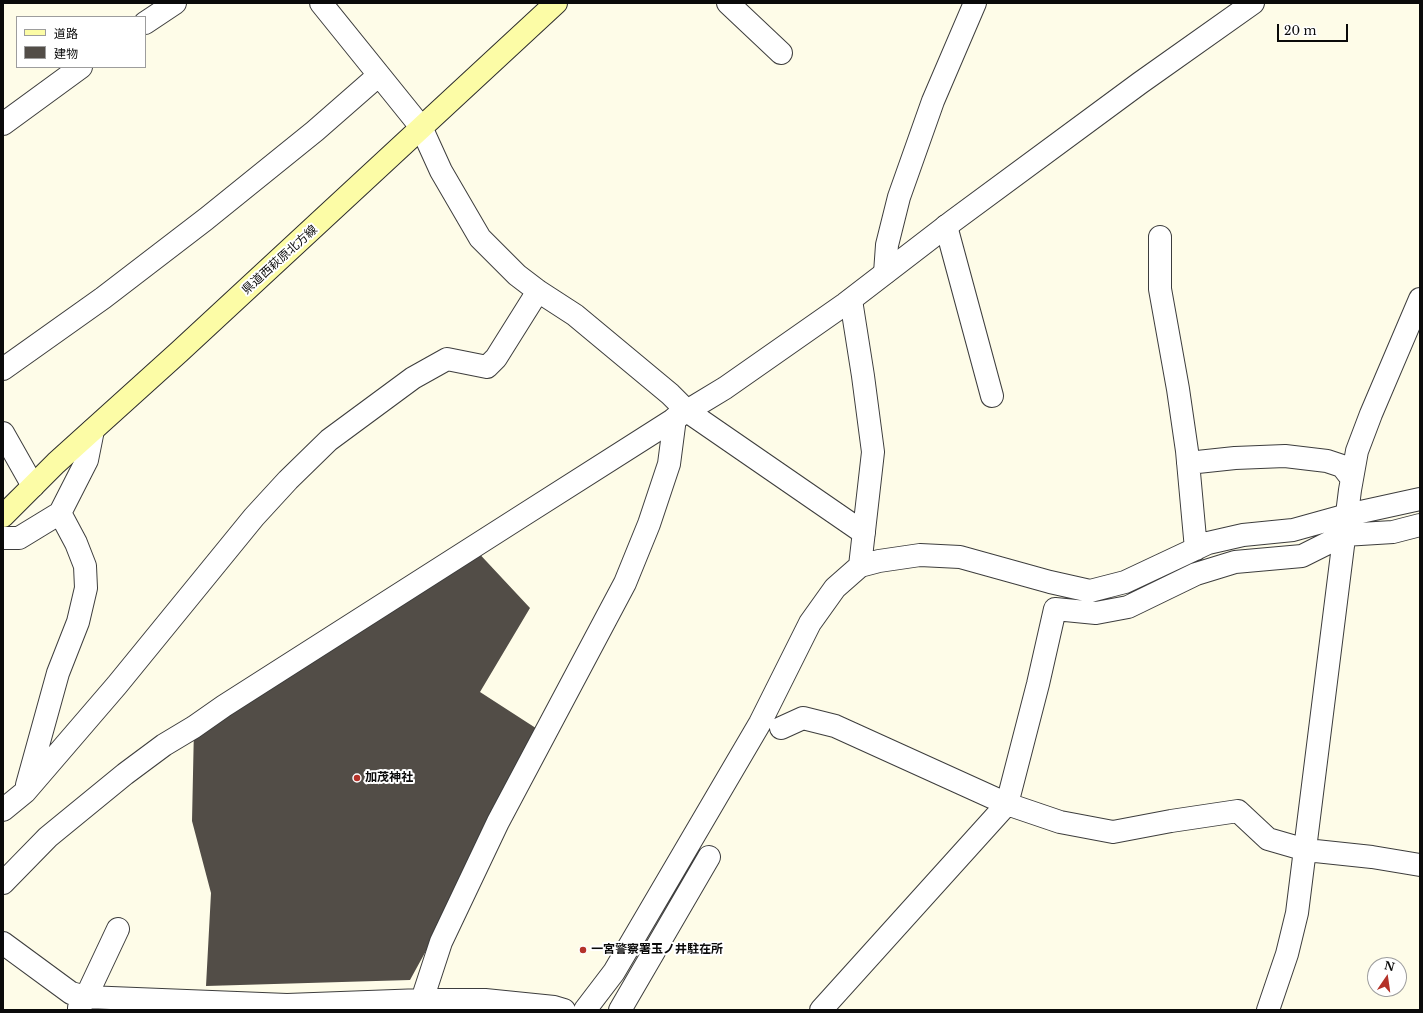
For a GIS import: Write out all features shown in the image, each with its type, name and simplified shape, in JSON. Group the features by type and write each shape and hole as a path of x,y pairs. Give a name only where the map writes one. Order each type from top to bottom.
{"main road":[{"name":"県道西萩原北方線","path":"3,516 56,463 335,209 421,127 556,3"}],"street":[{"path":"146,22 175,3"},
{"path":"321,3 421,127 441,171 480,238 517,275 538,292 575,314 670,394 681,414 727,439 864,533"},
{"path":"728,3 781,53"},
{"path":"885,273 887,245 899,197 933,101 975,3"},
{"path":"3,883 48,837 125,774 164,745 194,728 224,706 681,414 725,388 851,300 946,226 1140,83 1253,3"},
{"path":"3,124 80,68"},
{"path":"3,369 103,298 206,219 315,131 379,75"},
{"path":"946,226 992,396"},
{"path":"1160,236 1160,289 1178,389 1188,464 1196,549"},
{"path":"3,810 25,792 118,685 254,516 329,440 413,378 440,362 447,359 487,367 496,358 538,292"},
{"path":"1268,1010 1287,954 1298,913 1345,525 1357,451 1371,414 1420,299"},
{"path":"851,300 873,452 860,566"},
{"path":"422,1000 441,942 498,822 625,583 669,464 681,414"},
{"path":"3,538 19,538 60,513 87,460 92,430"},
{"path":"3,433 33,486"},
{"path":"1188,464 1235,458 1285,456 1327,461 1342,466 1352,479"},
{"path":"585,1010 614,972 760,722 810,623 835,588 860,566 879,561 920,555 960,557 1050,582 1090,591 1125,582 1208,543 1243,535 1345,525 1420,499"},
{"path":"25,792 58,673 78,622 86,588 85,566 76,543 60,513"},
{"path":"821,1010 1007,804 1038,684 1055,609 1096,613 1128,607 1196,574 1235,562 1302,556 1345,525 1393,532 1420,525"},
{"path":"781,728 803,718 835,726 1007,804 1060,822 1113,832 1238,812 1268,839 1306,850 1372,857 1420,865"},
{"path":"620,1010 709,857"},
{"path":"82,1004 118,929"},
{"path":"3,943 71,993 82,1004 287,1005 422,1000 485,1000 554,1007 564,1010"}],"building":[{"name":"加茂神社","path":"473,547 530,608 480,692 545,734 410,980 206,986 211,893 192,821 194,727"}],"place":[{"name":"加茂神社","path":"357,778"},
{"name":"一宮警察署玉ノ井駐在所","path":"583,950"}]}
